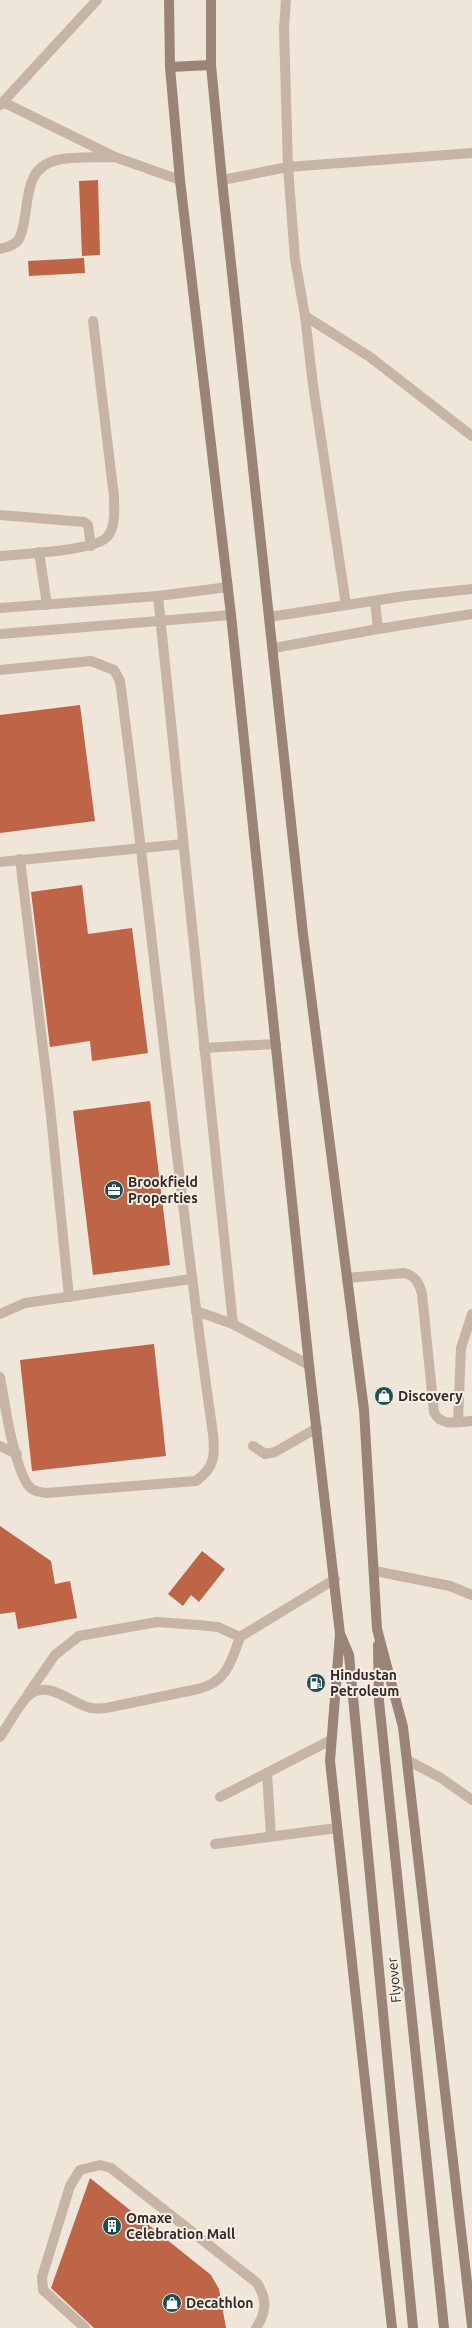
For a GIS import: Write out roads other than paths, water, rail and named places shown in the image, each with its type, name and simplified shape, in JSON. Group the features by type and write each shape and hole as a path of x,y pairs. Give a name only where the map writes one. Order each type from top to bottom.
{"main road":[{"path":"169,0 170,67 180,180 231,615 309,1365 335,1579 340,1634 330,1761 392,2328"},
{"path":"212,0 211,65 222,180 269,616 274,648 303,934 364,1410 375,1571 377,1629 403,1727 472,2326"},
{"path":"170,67 211,65"},
{"name":"Flyover","path":"377,1629 379,1701 386,1775 444,2328"},
{"name":"Flyover","path":"340,1634 349,1655 413,2328"}],"street":[{"path":"97,0 1,104 115,157 180,180"},
{"path":"286,0 284,29 291,227 346,605"},
{"path":"222,180 288,167 472,153"},
{"path":"0,249 12,245 20,238 32,177 40,168 56,160 115,157"},
{"path":"305,316 370,357 472,436"},
{"path":"0,556 91,546 102,542 107,537 115,514 93,321"},
{"path":"0,515 84,522 88,525 91,546"},
{"path":"39,552 46,605"},
{"path":"0,608 158,596 228,588"},
{"path":"269,616 472,589"},
{"path":"158,596 159,621 233,1324"},
{"path":"375,601 378,629"},
{"path":"274,648 472,614"},
{"path":"0,634 231,615"},
{"path":"0,670 91,661 114,670 120,681 142,847 191,1279 215,1447 215,1453 209,1472 196,1481 46,1493 37,1492 28,1486 17,1454 0,1377"},
{"path":"0,862 20,858 183,844"},
{"path":"20,858 50,1106 69,1297"},
{"path":"204,1048 276,1044"},
{"path":"347,1278 404,1273 412,1275 419,1283 422,1294 434,1412 438,1419 444,1423 472,1421"},
{"path":"0,1314 25,1303 191,1279"},
{"path":"196,1311 233,1324 309,1365"},
{"path":"458,1422 461,1348 472,1314"},
{"path":"253,1446 265,1454 275,1452 317,1428"},
{"path":"0,1446 17,1454"},
{"path":"375,1571 450,1586 472,1595"},
{"path":"27,1696 36,1691 47,1690 59,1693 91,1708 106,1708 198,1689 218,1682 230,1665 240,1637 335,1579"},
{"path":"0,1737 55,1655 79,1636 157,1622 218,1627 240,1637"},
{"path":"220,1798 331,1740"},
{"path":"407,1760 441,1778 472,1800"},
{"path":"267,1773 271,1837"},
{"path":"215,1844 337,1828"},
{"path":"85,2328 43,2290 42,2277 70,2186 80,2170 100,2165 111,2168 257,2283 264,2293 265,2307 256,2328"}],"place":[{"name":"Brookfield Properties","path":"114,1190"},
{"name":"Discovery","path":"384,1396"},
{"name":"Hindustan Petroleum","path":"316,1683"},
{"name":"Omaxe Celebration Mall","path":"112,2226"},
{"name":"Decathlon","path":"172,2303"}]}
